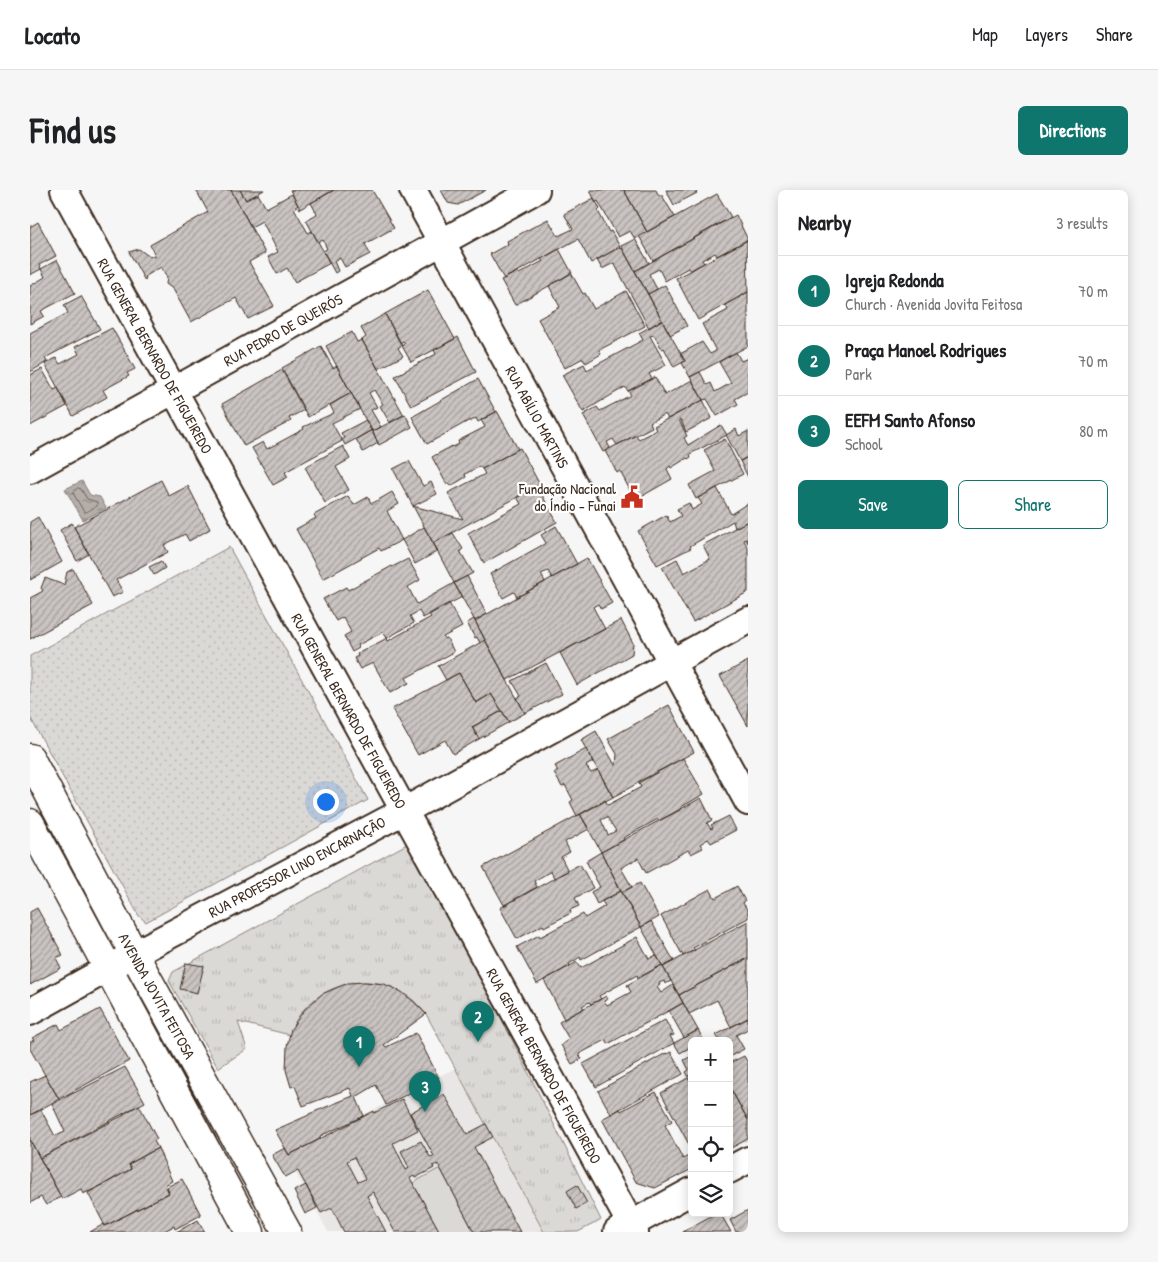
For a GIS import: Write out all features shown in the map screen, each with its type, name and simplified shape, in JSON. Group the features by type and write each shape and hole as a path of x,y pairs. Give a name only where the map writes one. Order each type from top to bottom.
{"main road":[{"name":"AVENIDA JOVITA FEITOSA","path":"30,758 134,954 287,1232"},
{"name":"AVENIDA JOVITA FEITOSA","path":"30,823 250,1232"}],"street":[{"name":"RUA GENERAL BERNARDO DE FIGUEIREDO","path":"64,190 404,811 628,1229"},
{"name":"RUA ABÍLIO MARTINS","path":"413,190 748,802"},
{"name":"RUA PEDRO DE QUEIRÓS","path":"30,470 536,190"},
{"name":"RUA PROFESSOR LINO ENCARNAÇÃO","path":"30,1012 134,954 404,811 748,620"},
{"path":"733,1168 748,1160"},
{"path":"628,1229 688,1193"}],"shaded area":[{"path":"455,1068 544,1232 328,1232 286,1155"}],"green space":[{"path":"229,547 368,800 146,922 139,916 30,717 30,656"},
{"path":"407,844 417,847 601,1220 578,1232 544,1232 426,1014 404,993 385,984 368,982 351,983 335,988 307,1006 297,1020 290,1035 238,1022 247,1049 218,1068 169,981 173,972"},
{"path":"440,1168 474,1232 440,1232 413,1183"}],"water":[{"path":"82,481 90,495 100,497 106,508 83,520 65,489"}],"building":[{"path":"196,190 231,190 265,253 249,262 274,306 248,319 236,298 191,322 173,289 166,284 167,277 161,267 146,276 145,281 129,252 139,249 147,255 154,256 150,245 208,212"},
{"path":"231,190 240,190 246,200 258,194 266,208 292,194 298,205 294,208 308,233 312,231 330,263 295,282 287,268 277,274 268,257 278,252 262,221 251,227"},
{"path":"240,190 264,190 246,200"},
{"path":"290,190 334,190 300,209"},
{"path":"334,190 372,190 394,228 365,244 370,254 345,267 340,258 334,261 338,271 335,273 323,251 327,249 323,240 318,242 306,220 317,214 311,203"},
{"path":"441,190 486,190 458,205 448,203"},
{"path":"590,190 624,190 647,232 635,239 630,231 618,237"},
{"path":"624,190 656,190 659,196 661,194 675,217 647,232"},
{"path":"666,190 695,190 697,193 674,205"},
{"path":"717,194 731,217 653,261 639,236"},
{"path":"594,198 600,209 598,211 609,232 611,231 620,247 591,263 578,239 504,279 490,254 508,244 507,241 548,219 558,236 573,229 564,214"},
{"path":"736,215 748,240 717,256 715,253 702,260 704,263 690,271 688,268 665,281 659,269 649,274 657,289 648,294 635,271"},
{"path":"38,222 56,256 39,265 41,269 30,275 30,227"},
{"path":"635,239 649,263 635,271 621,246"},
{"path":"747,240 748,292 698,320 676,278"},
{"path":"621,246 662,320 649,328 614,263 602,269 597,260"},
{"path":"559,249 572,273 515,305 501,280 518,271 519,274 543,261 541,259"},
{"path":"57,260 75,293 41,311 44,316 30,324 30,286 45,277 41,269"},
{"path":"571,273 594,309 626,291 645,326 599,350 601,354 586,363 583,358 565,368 538,319 560,307 549,286"},
{"path":"665,285 687,326 670,335 648,294"},
{"path":"428,290 455,339 411,362 402,346 405,343 403,341 400,343 385,314"},
{"path":"748,292 748,346 690,377 682,363 685,361 680,354 702,342 710,354 716,351 702,324 728,310 725,305"},
{"path":"81,296 100,329 45,358 47,362 30,372 30,333 68,313 64,305"},
{"path":"385,314 402,345 398,348 403,356 378,369 362,340 366,337 361,328"},
{"path":"662,320 685,361 674,367 664,348 662,349 654,335 650,336 666,365 649,374 652,379 628,391 625,387 583,412 562,375 584,364 587,370 643,340 639,333"},
{"path":"112,328 135,369 127,373 129,376 103,390 107,397 73,416 45,364 56,358 60,364 79,354 75,347"},
{"path":"352,332 357,342 362,340 404,415 390,423 380,406 383,404 374,390 369,393 377,407 371,410 381,427 372,432 326,346"},
{"path":"458,337 476,372 411,406 395,376 436,354 434,350"},
{"path":"321,346 333,368 337,366 351,393 308,417 282,368"},
{"path":"736,352 741,361 748,358 748,392 735,399 738,404 717,416 707,399 703,400 690,377 700,372 707,385 711,383 715,392 731,383 719,362"},
{"path":"42,369 54,390 58,388 67,406 30,426 30,375"},
{"path":"282,370 304,410 289,418 291,421 244,446 222,404"},
{"path":"655,377 665,395 692,380 703,400 668,419 665,414 650,422 652,427 617,445 613,439 607,442 610,448 603,452 583,415 597,407 600,411 631,395 628,391"},
{"path":"478,379 496,412 478,422 476,418 470,422 470,420 427,444 412,417"},
{"path":"351,393 360,409 332,423 342,441 285,472 288,477 273,485 252,448 263,442 267,449 304,429 303,427 334,413 330,405"},
{"path":"703,400 712,418 686,432 681,420 679,420 687,436 684,438 688,445 721,425 727,435 690,454 691,457 688,459 671,468 670,466 667,469 672,479 635,500 620,471 617,473 605,451 636,435 639,439 656,430 654,426"},
{"path":"497,411 518,449 482,469 480,466 465,474 466,477 451,486 449,483 447,485 432,457 459,444 458,441 485,427 481,420"},
{"path":"405,414 412,427 379,445 372,432"},
{"path":"366,420 372,430 345,445 341,433"},
{"path":"736,429 739,436 748,431 748,457 740,461 726,435"},
{"path":"372,430 378,443 363,452 356,439"},
{"path":"725,439 743,474 696,499 689,485 715,471 704,450"},
{"path":"343,446 350,459 336,467 349,490 325,503 305,467"},
{"path":"520,448 540,485 433,543 413,506 463,519 448,493 485,474 482,469"},
{"path":"748,457 748,477 740,461"},
{"path":"409,461 423,486 431,482 437,494 413,506 393,469"},
{"path":"161,480 169,496 188,486 210,529 189,541 185,534 164,545 168,552 116,580 123,592 112,597 74,527"},
{"path":"537,486 557,522 484,563 468,533 521,504 517,497"},
{"path":"717,488 731,514 748,503 748,521 735,528 733,521 690,546 691,548 657,565 638,531 666,515 670,522 681,516 677,509 689,503 692,510 702,504 698,498"},
{"path":"392,492 399,504 387,511 402,540 381,551 379,548 323,579 296,529 316,518 314,515 348,496 354,505 368,497 371,503 373,503"},
{"path":"38,517 62,562 30,580 30,522"},
{"path":"748,521 748,543 746,539 744,540 748,548 748,592 693,622 662,567 677,559 684,573 710,559 703,545"},
{"path":"72,523 89,554 77,561 60,530"},
{"path":"556,526 577,564 552,578 548,571 541,574 545,582 517,597 514,592 503,598 490,574 546,543 541,535"},
{"path":"424,527 438,551 415,564 402,540"},
{"path":"453,533 463,549 460,551 473,573 454,583 433,543"},
{"path":"587,558 612,603 601,609 598,604 593,607 605,629 507,680 475,621"},
{"path":"408,559 420,580 408,587 417,604 454,583 462,597 423,618 419,611 410,616 414,623 387,638 383,632 358,645 359,648 352,652 344,636 351,632 343,617 336,621 323,599 346,587 348,590"},
{"path":"161,561 165,568 154,575 149,567"},
{"path":"73,569 93,605 30,639 30,598 43,591 41,588 45,578 64,585 67,572"},
{"path":"467,576 487,614 475,621 454,583"},
{"path":"449,603 462,627 443,637 447,638 454,652 406,678 409,683 390,693 373,663 360,669 354,658 358,656 357,654 387,638 388,641 431,617 429,614"},
{"path":"474,619 485,640 480,643 467,623"},
{"path":"621,620 633,643 632,654 577,685 560,653"},
{"path":"485,640 525,713 509,722 491,694 476,703 459,673 446,680 438,666"},
{"path":"748,661 748,726 720,676"},
{"path":"546,663 562,694 525,713 517,698 521,696 512,681"},
{"path":"459,673 476,703 491,694 502,711 472,727 479,739 453,754 445,740 418,755 392,709"},
{"path":"669,705 694,752 613,797 581,740 596,731 616,765 617,754 608,739"},
{"path":"502,711 509,722 479,739 472,727"},
{"path":"586,749 593,762 586,766 591,773 598,770 613,797 577,816 570,802 573,800 565,785 562,787 554,773 558,771 555,766"},
{"path":"683,758 704,794 681,807 682,809 659,821 658,819 601,852 580,814 605,800 608,805 641,787 638,782","holes":["607,817 616,831 608,835 601,820"]},
{"path":"701,798 712,820 707,823 711,829 713,828 711,825 729,816 736,830 711,843 708,839 700,844 703,848 691,854 688,850 646,873 638,858 621,868 632,887 622,892 601,852"},
{"path":"580,814 589,829 565,842 570,852 561,857 568,871 554,878 551,871 534,881 537,887 504,905 483,867"},
{"path":"601,852 621,891 597,904 591,892 600,887 586,861"},
{"path":"580,864 593,888 575,898 579,906 570,910 571,913 517,939 500,908"},
{"path":"640,883 659,917 641,927 622,892"},
{"path":"737,886 745,901 743,903 748,911 748,918 693,948 695,950 683,956 661,916 710,889 715,898"},
{"path":"621,891 641,927 581,960 580,957 569,964 570,966 537,984 517,947 583,914 585,918 605,906 602,901"},
{"path":"37,908 63,955 56,958 61,968 30,985 30,912"},
{"path":"651,921 674,961 663,967 641,927"},
{"path":"748,921 748,958 679,995 663,967"},
{"path":"637,937 649,959 656,955 662,965 638,978 637,975 599,996 601,999 591,1004 589,1002 582,1006 584,1008 564,1019 544,980 577,962 581,968"},
{"path":"748,958 748,1018 731,1027 717,1000 689,1014 679,995"},
{"path":"186,963 204,966 197,993 180,989"},
{"path":"662,965 671,981 665,984 664,981 659,983 660,985 657,987 661,993 673,985 683,1003 608,1044 606,1040 579,1054 582,1059 572,1064 561,1045 569,1039 559,1022 606,996 608,999 604,1001 607,1005 631,992 627,985"},
{"path":"348,983 384,984 400,991 426,1014 384,1045 386,1047 416,1033 439,1078 386,1105 376,1085 356,1097 364,1116 320,1136 320,1139 289,1155 275,1130 353,1096 350,1088 303,1106 295,1086 291,1087 286,1070 287,1046 291,1029 304,1010 322,994"},
{"path":"683,1003 698,1030 684,1038 669,1011"},
{"path":"100,1009 129,1061 59,1099 30,1049 30,1042 34,1040 32,1038 58,1024 61,1030"},
{"path":"748,1018 748,1029 736,1035 744,1049 733,1055 733,1037 717,1037 716,1035"},
{"path":"665,1020 674,1035 670,1036 674,1043 596,1087 583,1064"},
{"path":"698,1030 702,1037 688,1037 688,1049 680,1053 674,1043"},
{"path":"671,1052 683,1074 611,1114 598,1091"},
{"path":"744,1056 748,1063 748,1120 733,1093 733,1062"},
{"path":"688,1058 688,1068 684,1060"},
{"path":"125,1067 145,1102 40,1158 30,1140 30,1115 41,1110 55,1136 65,1132 52,1104"},
{"path":"45,1075 59,1099 30,1115 30,1082"},
{"path":"688,1078 688,1143 661,1093"},
{"path":"656,1092 672,1121 665,1125 683,1159 688,1156 688,1171 655,1188 636,1182 602,1119 620,1109 621,1111"},
{"path":"733,1093 748,1120 748,1139 733,1147"},
{"path":"444,1094 467,1134 486,1124 493,1137 474,1147 520,1232 474,1232 438,1164 415,1178 414,1176 410,1178 440,1232 395,1232 373,1192 367,1196 386,1232 344,1232 332,1208 321,1213 298,1171 285,1177 272,1155 285,1148 289,1155 374,1111 374,1113 402,1099 418,1130 393,1143 406,1170 409,1168 401,1151 421,1141 430,1157 434,1156 410,1113","holes":["354,1157 365,1179 358,1182 347,1161"]},
{"path":"139,1105 157,1139 154,1141 158,1148 129,1164 131,1169 103,1185 83,1194 81,1189 62,1199 40,1158 124,1115"},
{"path":"30,1140 61,1197 46,1205 41,1197 30,1203"},
{"path":"158,1148 172,1181 165,1185 169,1193 105,1226 88,1193 131,1169 129,1164"},
{"path":"182,1179 201,1215 175,1229 174,1226 162,1232 90,1232 169,1193 167,1187"},
{"path":"306,1185 317,1208 305,1214 294,1191"},
{"path":"577,1185 587,1203 576,1209 567,1191"},
{"path":"748,1210 748,1232 736,1232 730,1220"},
{"path":"709,1217 722,1217 731,1232 682,1232"},
{"path":"198,1220 205,1232 176,1232 180,1230"}],"place":[{"name":"Fundação Nacional do Índio - Funai","path":"632,497"},
{"name":"Praça Manoel Rodrigues","path":"478,1042"},
{"name":"Igreja Redonda","path":"359,1067"},
{"name":"EEFM Santo Afonso","path":"425,1112"}]}
